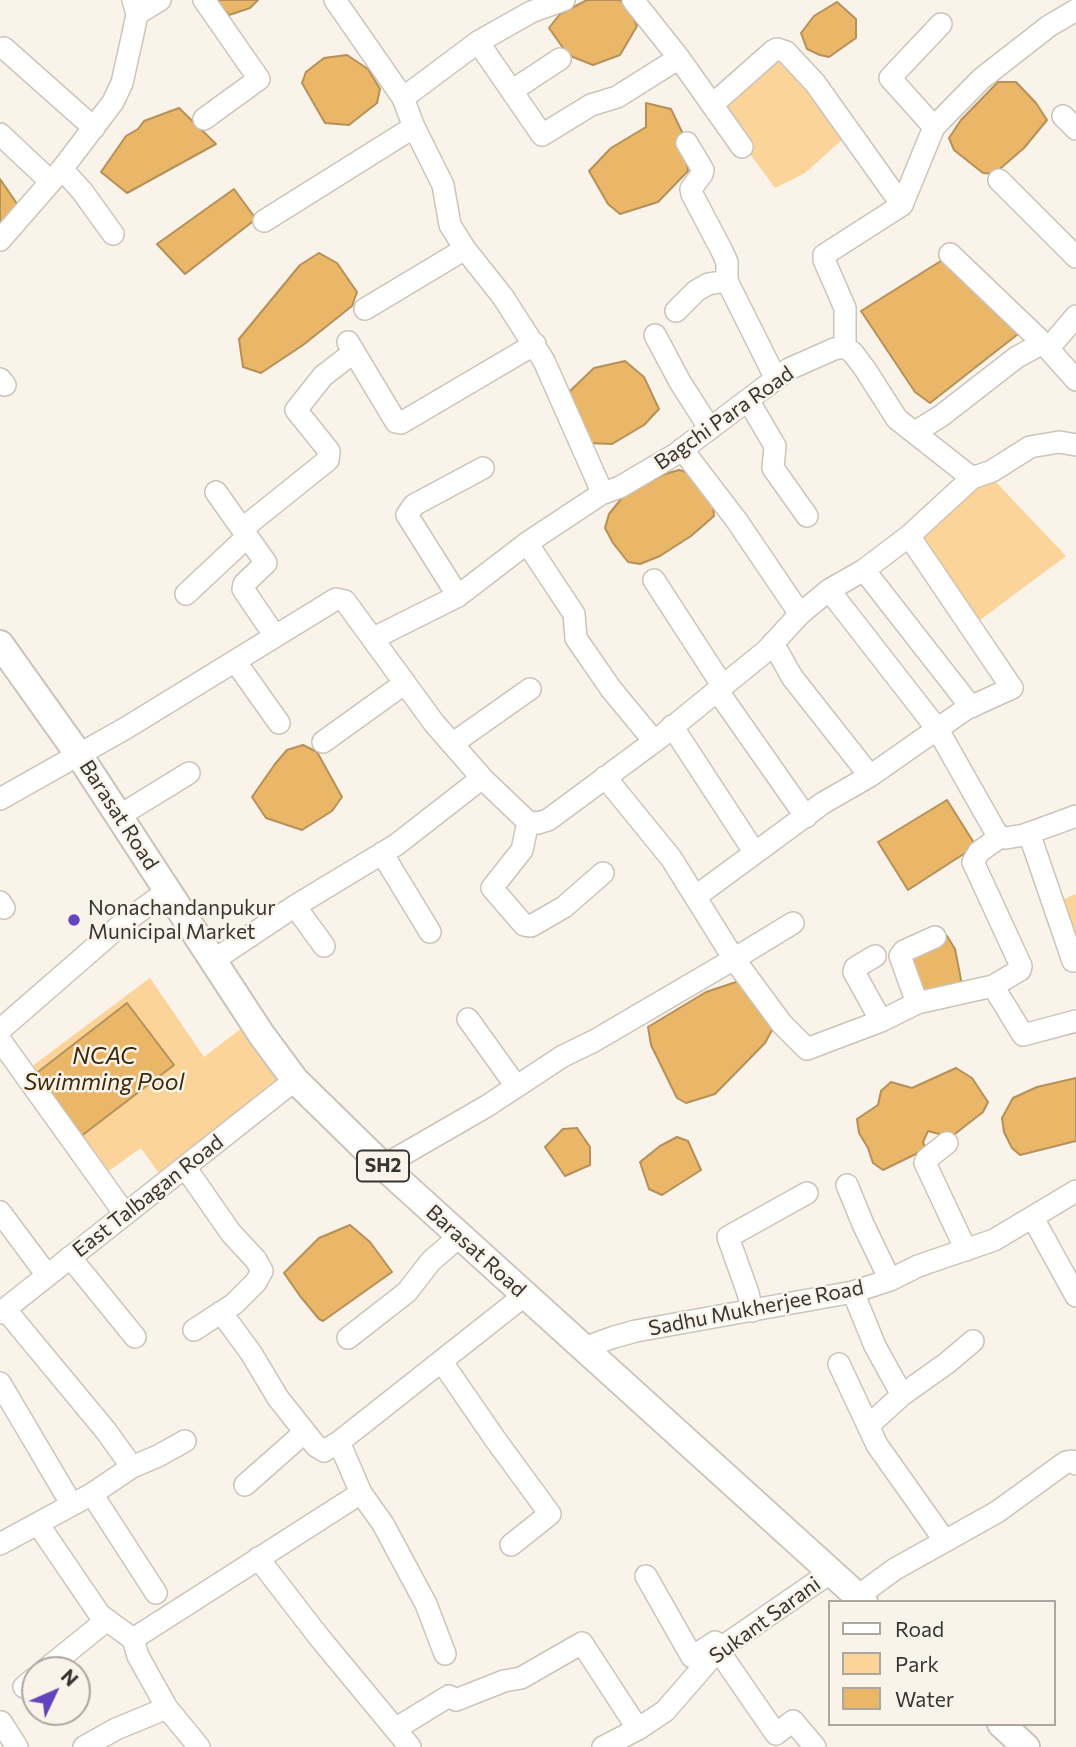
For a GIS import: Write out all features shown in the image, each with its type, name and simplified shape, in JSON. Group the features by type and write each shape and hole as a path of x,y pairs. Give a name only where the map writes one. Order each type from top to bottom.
{"main road":[{"name":"Barasat Road","path":"0,644 79,755 268,1045 295,1080 383,1166 861,1599"},
{"path":"1003,1726 1026,1747"}],"street":[{"path":"0,240 56,176 113,102 122,83 135,7 160,0"},
{"path":"204,0 259,79 204,119"},
{"path":"335,0 403,98 414,127 443,185 450,225 535,344 601,494"},
{"path":"403,98 478,42 531,12 564,0"},
{"path":"634,0 742,147"},
{"path":"972,478 897,419 865,369 845,347 845,308 824,255 902,205 934,127 981,79 1049,26 1075,13"},
{"path":"934,127 890,78 941,24"},
{"path":"478,42 542,135 591,105 617,97 679,58"},
{"path":"4,48 94,128"},
{"path":"712,105 773,51 777,49 786,52 815,83 902,205"},
{"path":"513,90 560,59"},
{"path":"264,221 414,127"},
{"path":"0,134 56,176 82,191 113,234"},
{"path":"687,143 703,170 691,189 692,194 727,262 727,281 776,379"},
{"path":"999,180 1076,257"},
{"path":"365,309 465,249"},
{"path":"950,254 1046,346 1076,380"},
{"path":"676,312 696,291 708,284 727,281"},
{"path":"915,432 941,416 1017,357 1046,346 1076,316"},
{"path":"655,335 709,429"},
{"path":"186,594 245,533 328,460 329,451 296,410 351,347 396,422 401,424 535,344"},
{"name":"Bagchi Para Road","path":"374,638 458,596 527,543 601,494 621,487 682,449 789,369 834,349 845,347"},
{"path":"748,400 775,446 773,468 807,516"},
{"path":"0,799 79,755 336,598 345,601 405,683 481,778 528,821 538,823 548,820 654,741 720,687 773,643 800,614 829,590 863,570 909,536 972,478 992,471 1030,447 1059,442 1076,445"},
{"path":"682,449 737,521 800,614"},
{"path":"458,596 407,515 414,505 483,468"},
{"path":"216,492 266,563 244,584 243,589 275,636"},
{"path":"695,897 823,803 870,776 971,707 1012,688 909,536"},
{"path":"527,543 574,614 575,633 580,644 611,689 654,741"},
{"path":"863,570 971,707"},
{"path":"654,580 720,687 806,817"},
{"path":"829,590 938,730 1000,837"},
{"path":"773,643 792,677 870,776"},
{"path":"235,660 279,723"},
{"path":"323,742 405,683"},
{"path":"452,744 530,689"},
{"path":"672,726 755,853"},
{"path":"120,816 189,774"},
{"path":"605,777 671,858 734,959 782,1024 807,1049 881,1021 917,1003 993,986 1021,968 972,860 1000,837 1029,833 1076,816"},
{"path":"214,960 382,853 436,815 481,778"},
{"path":"528,821 517,860 492,888 524,925 531,926 564,907 603,873"},
{"path":"1029,833 1073,961"},
{"path":"382,853 430,932"},
{"path":"0,1030 122,923 169,890"},
{"path":"295,906 324,946"},
{"path":"383,1166 488,1105 564,1056 793,923"},
{"path":"917,1003 901,956 904,951 935,937"},
{"path":"875,956 855,968 854,972 881,1021"},
{"path":"993,986 1023,1035 1076,1021"},
{"path":"468,1019 516,1086"},
{"path":"0,1040 125,1214"},
{"name":"East Talbagan Road","path":"2,1311 295,1080"},
{"path":"947,1143 925,1163 967,1250"},
{"path":"185,1167 231,1233 256,1260 262,1272 242,1297 194,1330"},
{"path":"847,1185 890,1280"},
{"name":"Sadhu Mukherjee Road","path":"584,1348 636,1331 853,1292 994,1240 1076,1191"},
{"path":"752,1311 728,1237 807,1193"},
{"path":"0,1212 47,1275"},
{"path":"1033,1218 1076,1296"},
{"path":"348,1338 407,1292 431,1261 460,1236"},
{"path":"70,1257 135,1337"},
{"path":"853,1292 875,1346 902,1395"},
{"path":"221,1312 251,1353 278,1398 316,1446 324,1451 525,1295"},
{"path":"2,1311 106,1431 132,1467"},
{"path":"868,1426 902,1395 947,1363 973,1340"},
{"path":"442,1362 550,1514 511,1545"},
{"path":"839,1364 877,1444 944,1541"},
{"path":"0,1383 8,1414 72,1505"},
{"path":"245,1485 305,1432"},
{"path":"0,1544 92,1494 132,1467 186,1441"},
{"path":"339,1442 361,1493 383,1524 426,1604 445,1654"},
{"path":"861,1599 895,1569 997,1512 1066,1462 1072,1461 1076,1464"},
{"path":"133,1639 361,1493"},
{"path":"92,1494 156,1593"},
{"path":"38,1524 100,1615 133,1639 138,1656 167,1708 199,1747"},
{"path":"258,1558 318,1637 410,1747"},
{"name":"Sukant Sarani","path":"603,1747 638,1729 665,1710 740,1633 831,1572"},
{"path":"646,1576 692,1657 724,1636 724,1647 776,1734 793,1721 815,1747"},
{"path":"62,1656 107,1620"},
{"path":"395,1729 449,1696 456,1700 504,1681 521,1678 582,1643 638,1729"},
{"path":"91,1745 116,1729 167,1708"},
{"path":"1,1722 18,1747"}],"green space":[{"path":"788,46 844,138 805,173 775,188 712,102"},
{"path":"977,476 993,479 1066,556 980,620 921,539"},
{"path":"1076,894 1076,953 1057,902"},
{"path":"150,978 204,1057 247,1024 293,1080 164,1180 141,1148 103,1175 27,1070"}],"water":[{"path":"215,0 258,0 250,8 229,15"},
{"path":"587,0 620,0 630,10 637,26 620,55 593,65 568,55 549,28 560,14"},
{"path":"837,2 856,19 856,38 829,57 807,49 801,33 814,16"},
{"path":"347,55 368,69 380,89 377,103 349,125 325,123 302,83 306,72 324,58"},
{"path":"998,82 1016,82 1036,103 1047,120 1024,148 994,174 983,173 954,150 949,138 961,120"},
{"path":"646,103 671,109 682,132 688,171 658,202 620,214 608,204 589,171 611,148 646,127"},
{"path":"179,108 216,144 127,193 101,172 126,136 138,129 144,121"},
{"path":"0,179 20,208 0,232"},
{"path":"234,189 256,219 185,274 157,244"},
{"path":"319,253 337,263 357,292 352,306 303,345 261,373 243,367 239,339 300,265"},
{"path":"944,259 1018,334 930,403 915,392 861,311"},
{"path":"625,361 644,377 659,409 644,425 612,444 589,443 568,393 594,368"},
{"path":"679,470 690,473 713,505 714,516 691,536 660,556 640,564 628,562 605,528 609,514 622,498 641,486"},
{"path":"303,745 317,752 342,797 332,811 302,830 266,818 252,797 287,750"},
{"path":"947,800 976,846 908,890 878,842"},
{"path":"947,936 955,949 963,990 926,998 906,955"},
{"path":"742,980 778,1019 765,1043 715,1094 686,1103 677,1098 651,1045 648,1027 706,992"},
{"name":"NCAC Swimming Pool","path":"127,1003 174,1065 80,1137 34,1075"},
{"path":"956,1068 972,1078 988,1102 983,1112 951,1137 928,1131 923,1142 926,1149 883,1170 873,1163 859,1133 857,1119 878,1105 881,1091 891,1082 912,1088"},
{"path":"1076,1078 1076,1141 1020,1155 1012,1148 1004,1132 1002,1118 1013,1098 1037,1087"},
{"path":"577,1128 590,1147 590,1165 565,1176 545,1147 563,1129"},
{"path":"677,1137 688,1141 701,1170 662,1195 649,1189 640,1162"},
{"path":"350,1225 370,1242 392,1272 323,1321 284,1273 319,1238"}],"place":[{"name":"Nonachandanpukur Municipal Market","path":"74,920"}]}
